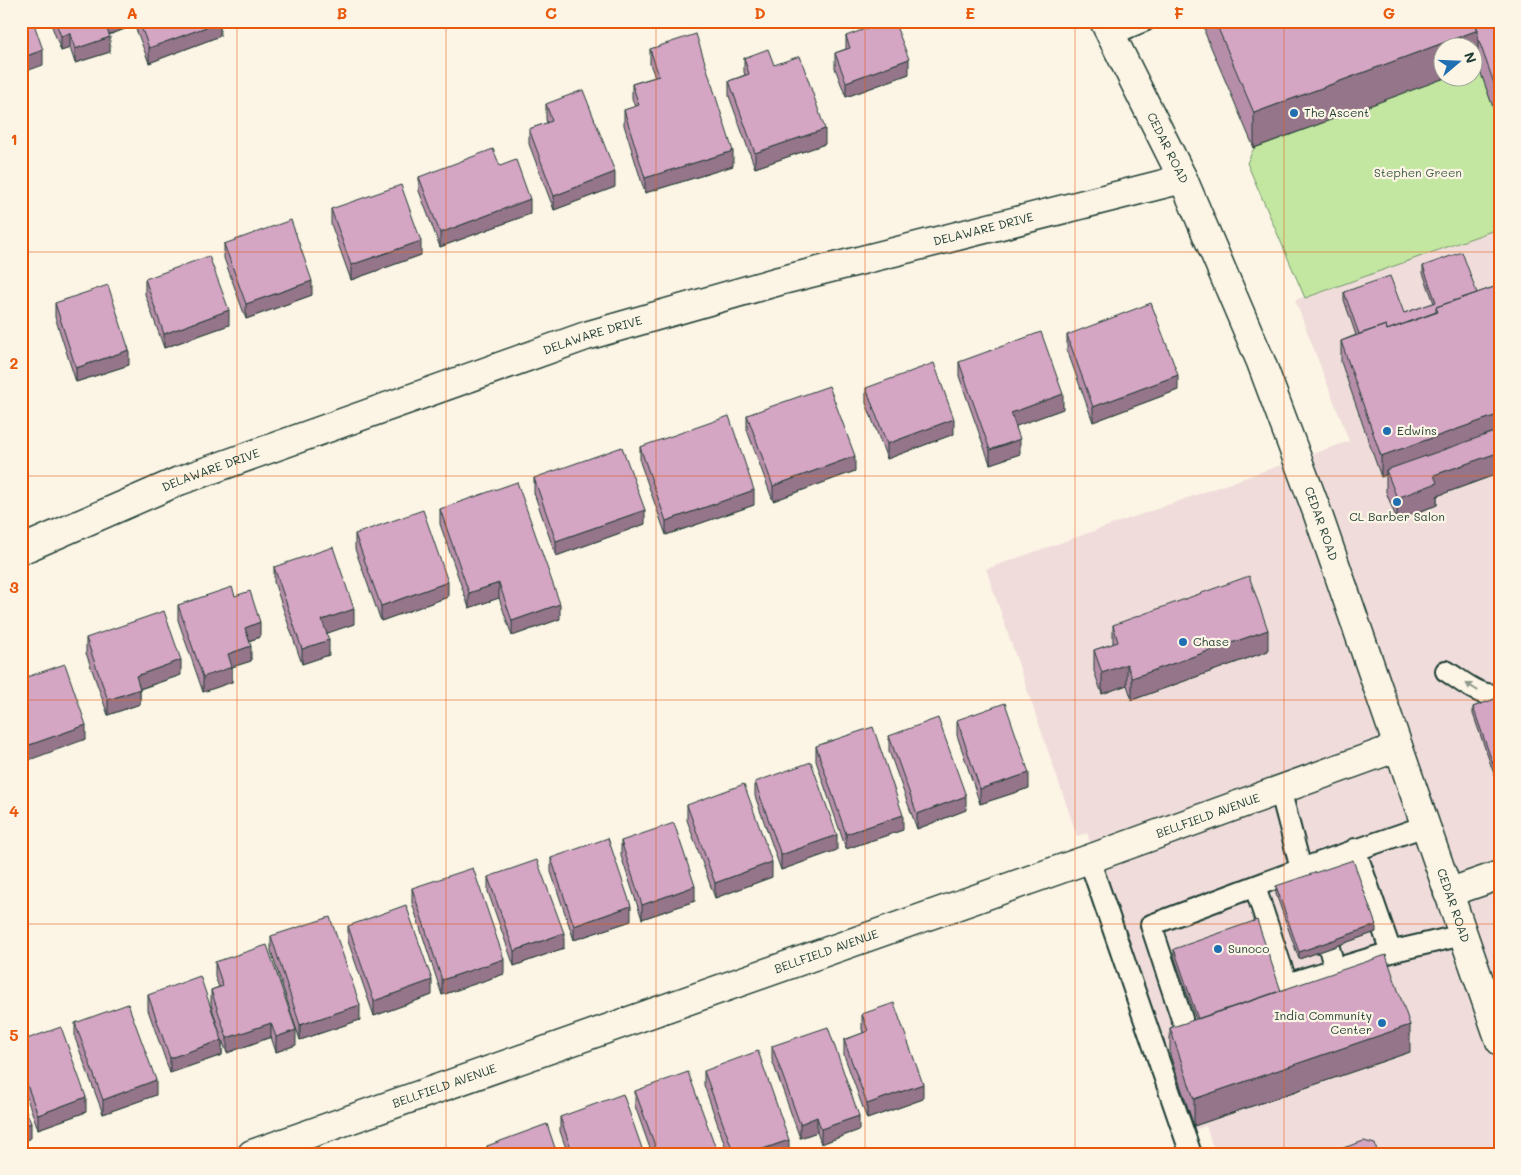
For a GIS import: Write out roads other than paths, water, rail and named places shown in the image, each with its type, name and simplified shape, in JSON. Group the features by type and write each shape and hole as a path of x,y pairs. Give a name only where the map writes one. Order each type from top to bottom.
{"street":[{"name":"CEDAR ROAD","path":"1108,28 1183,179 1261,362 1316,509 1500,1041"},
{"name":"DELAWARE DRIVE","path":"21,550 179,481 596,333 779,281 1183,179"},
{"name":"BELLFIELD AVENUE","path":"252,1154 1089,859 1398,747"},
{"path":"1448,893 1500,875"}],"lane":[{"path":"1108,28 1144,21"},
{"path":"1446,671 1484,694 1500,694"},
{"path":"1280,790 1304,876"},
{"path":"1182,1019 1151,925 1254,886 1304,876 1355,849 1425,826"},
{"path":"1355,849 1391,952"},
{"path":"1089,859 1192,1154"},
{"path":"1254,886 1287,984 1391,952 1463,935"},
{"path":"1329,948 1335,969"}],"place":[{"name":"The Ascent","path":"1294,113"},
{"name":"Edwins","path":"1387,431"},
{"name":"CL Barber Salon","path":"1397,502"},
{"name":"Chase","path":"1183,642"},
{"name":"Sunoco","path":"1218,949"},
{"name":"India Community Center","path":"1382,1023"}],"park label":[{"name":"Stephen Green","path":"1418,173"}]}
